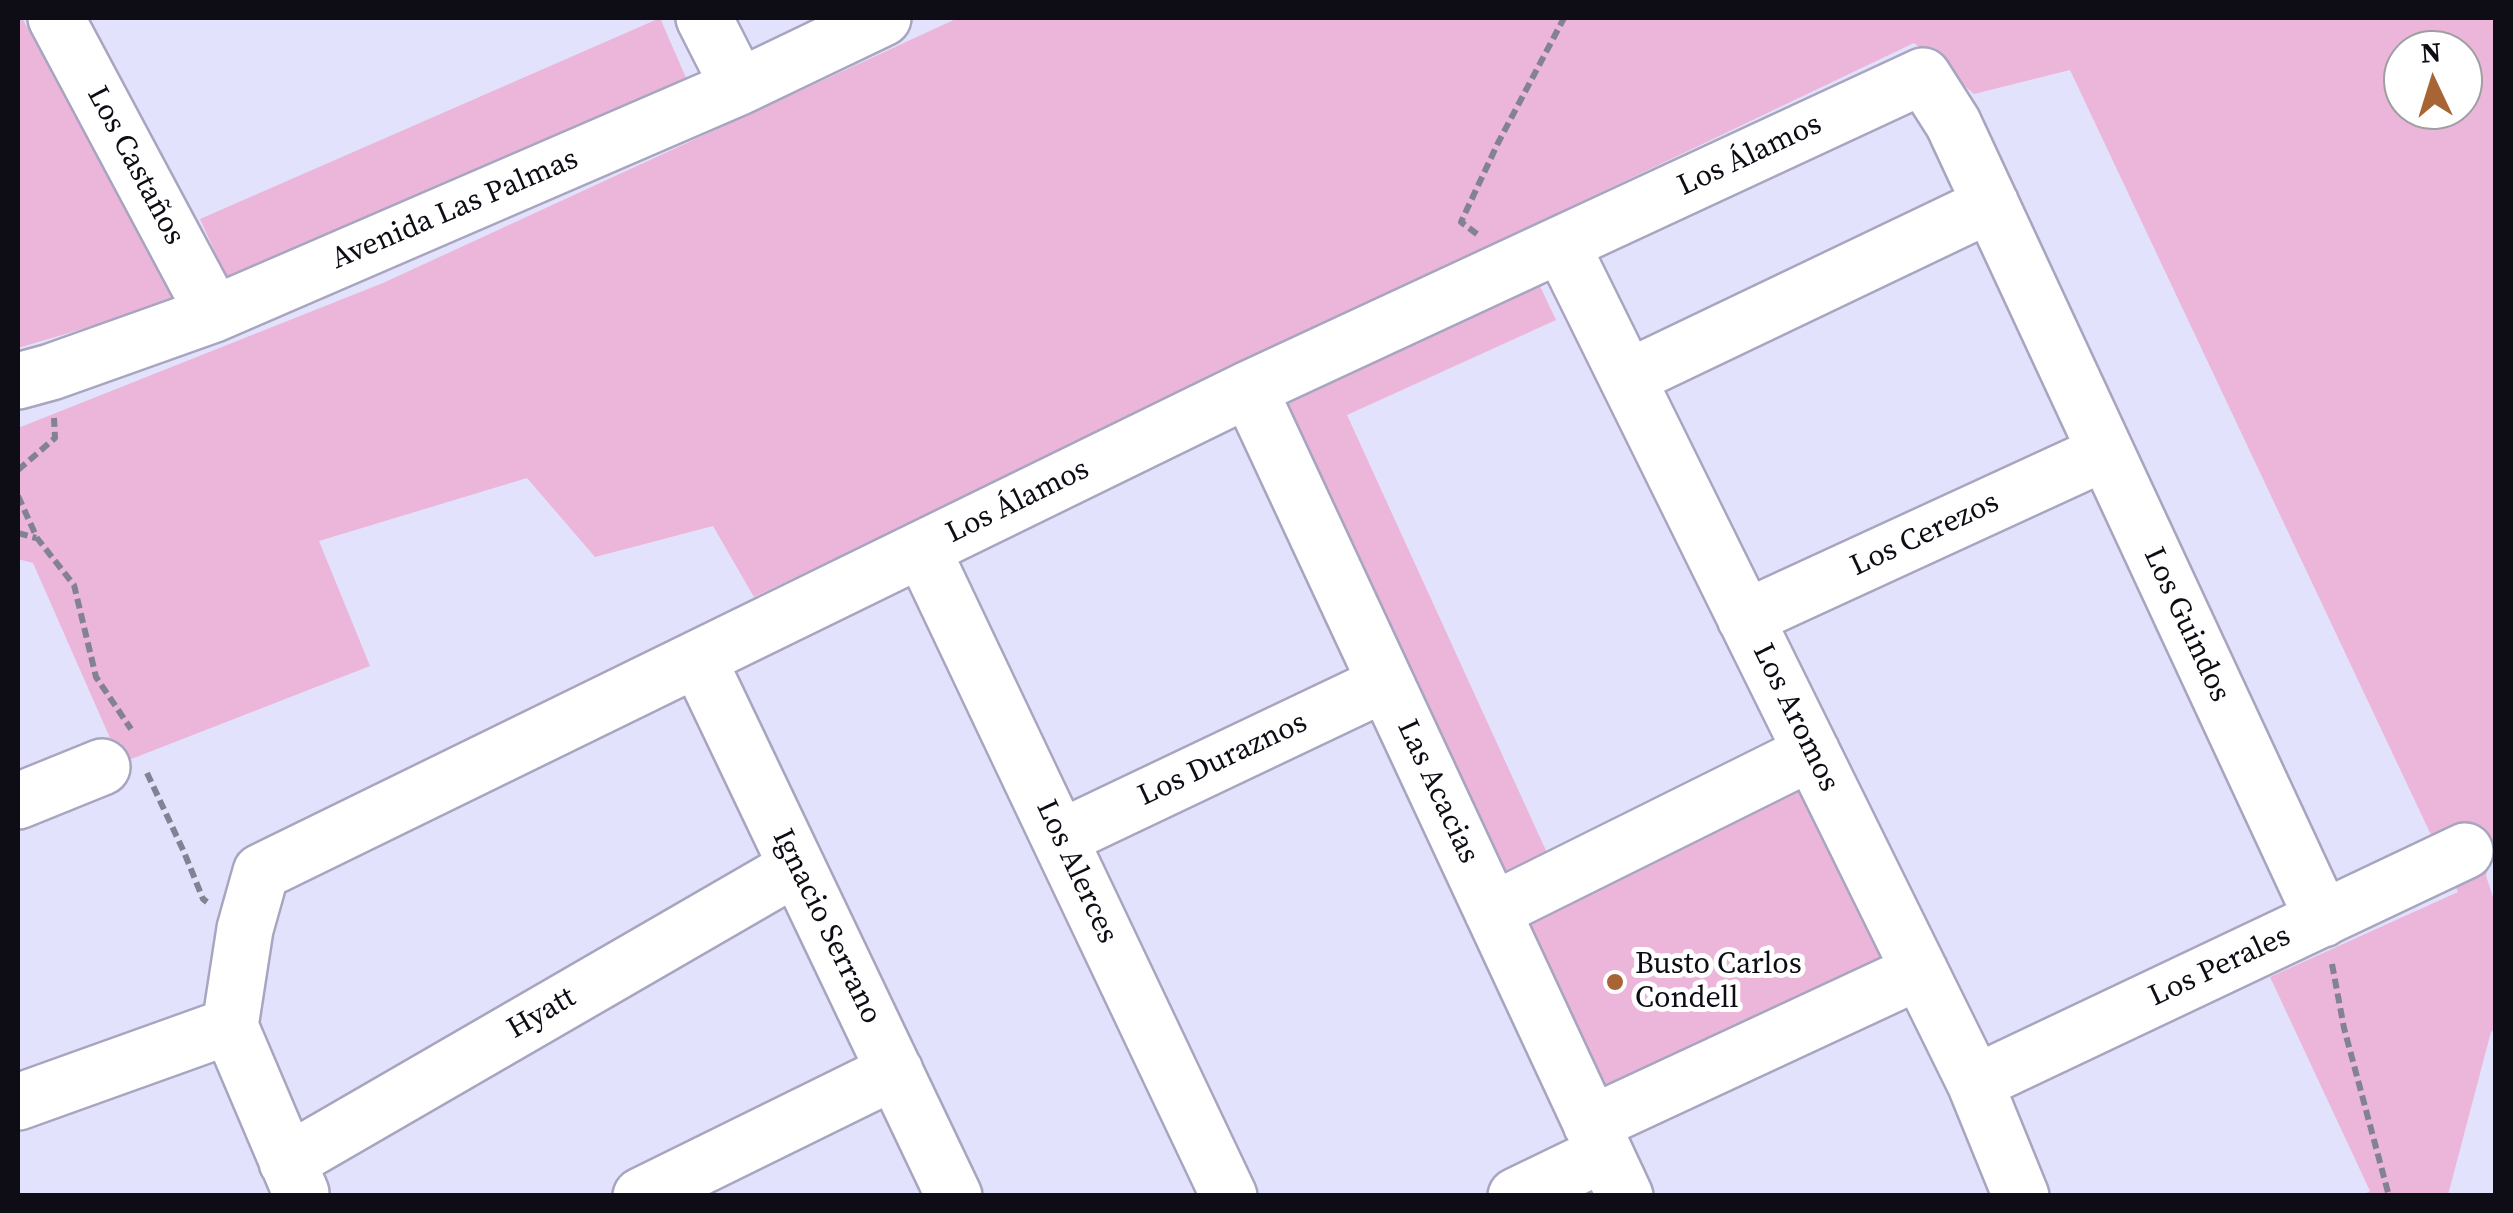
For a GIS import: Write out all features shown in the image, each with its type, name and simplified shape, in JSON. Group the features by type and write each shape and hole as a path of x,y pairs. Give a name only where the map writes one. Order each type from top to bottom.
{"street":[{"name":"Los Castaños","path":"58,18 214,314"},
{"path":"704,18 739,86"},
{"name":"Avenida Las Palmas","path":"18,381 214,314 739,86 883,18"},
{"name":"Los Álamos","path":"230,1026 245,929 261,872 1249,389 1923,76"},
{"name":"Los Guindos","path":"1923,76 1953,123 2323,919"},
{"path":"1627,378 1991,204"},
{"name":"Los Aromos","path":"1540,254 1627,378 1975,1083 2022,1196"},
{"name":"Las Acacias","path":"1249,389 1607,1157"},
{"name":"Los Cerezos","path":"1745,618 2106,452"},
{"name":"Los Alerces","path":"922,549 1229,1196"},
{"name":"Ignacio Serrano","path":"698,659 954,1196"},
{"name":"Los Duraznos","path":"1060,838 1386,683"},
{"path":"1492,911 1812,752"},
{"path":"18,801 125,753"},
{"name":"Los Perales","path":"1975,1083 2466,851"},
{"name":"Hyatt","path":"294,1179 798,867"},
{"path":"1516,1196 1607,1157 1920,971"},
{"path":"18,1102 230,1026 294,1179"},
{"path":"641,1196 895,1071"}],"path":[{"path":"1540,254 1461,222 1564,18"},
{"path":"18,496 38,538 74,584 96,676 125,753 184,852 202,899 245,929"},
{"path":"18,533 38,538"},
{"path":"2323,919 2344,1028 2389,1196"}],"shaded area":[{"path":"18,18 22,18 177,301 18,348"},
{"path":"660,18 687,80 228,281 200,219"},
{"path":"958,18 2495,18 2496,836 2486,876 2495,903 2495,1029 2491,1032 2448,1195 2363,1195 2370,1191 2270,977 2458,892 2070,70 1974,94 1914,43 754,597 713,526 595,557 527,478 319,541 370,666 121,763 33,563 18,559 18,428 383,283"},
{"path":"1539,284 1556,320 1347,415 1548,855 1497,878 1279,402"},
{"path":"1809,766 1904,962 1592,1112 1503,917"}],"place":[{"name":"Busto Carlos Condell","path":"1615,982"}]}
